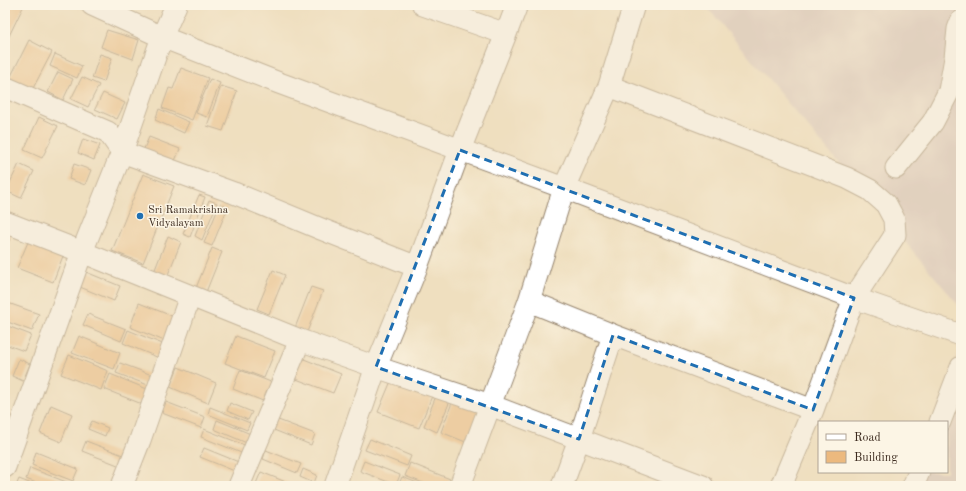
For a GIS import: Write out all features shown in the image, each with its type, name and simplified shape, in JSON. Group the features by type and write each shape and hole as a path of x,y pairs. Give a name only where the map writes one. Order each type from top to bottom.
{"street":[{"path":"92,5 162,37 279,83 564,188 854,298 961,335"},
{"path":"5,467 82,252 122,152 162,37 176,5"},
{"path":"423,5 506,34"},
{"path":"335,486 376,367 417,267 460,150 517,5"},
{"path":"460,486 529,301 564,188 609,86 634,5"},
{"path":"896,168 933,122 949,91 958,29 961,21"},
{"path":"609,86 847,178 870,190 886,204 894,219 895,235 854,298 782,486"},
{"path":"5,87 108,132 122,152 234,193 417,267"},
{"path":"5,222 300,340 490,405 692,484"},
{"path":"122,486 140,440 190,296"},
{"path":"529,301 613,335 812,410"},
{"path":"562,486 613,335"},
{"path":"239,486 300,340"},
{"path":"940,421 961,367"},
{"path":"913,486 919,473"}],"highlighted area":[{"path":"460,150 854,298 813,410 613,335 579,439 376,367"}],"shaded area":[{"path":"705,5 961,5 961,308"},
{"path":"961,346 961,486 912,486 917,473 948,473 948,421 934,421"}],"building":[{"path":"5,5 24,5 7,40 5,39"},
{"path":"107,30 139,40 133,59 101,47"},
{"path":"29,40 52,52 31,92 9,80"},
{"path":"55,54 82,66 77,78 50,66"},
{"path":"100,54 112,58 104,82 92,78"},
{"path":"181,68 208,78 192,120 162,108 169,88 173,89"},
{"path":"58,72 73,79 63,100 48,92"},
{"path":"82,77 99,85 88,107 71,99"},
{"path":"210,79 220,83 207,117 196,113"},
{"path":"221,86 237,91 223,131 207,126"},
{"path":"103,93 125,103 117,119 95,109"},
{"path":"159,109 189,122 184,133 155,120"},
{"path":"39,117 58,126 42,158 24,150"},
{"path":"149,137 180,149 174,163 143,151"},
{"path":"83,139 100,145 94,160 78,153"},
{"path":"19,164 34,171 21,198 6,191"},
{"path":"74,164 91,170 85,185 69,179"},
{"path":"143,174 174,186 143,263 112,251"},
{"path":"199,195 205,197 190,237 183,234"},
{"path":"209,200 217,203 202,240 195,236"},
{"path":"220,204 228,207 212,246 204,243"},
{"path":"5,234 11,236 5,250"},
{"path":"168,236 181,242 167,277 154,272"},
{"path":"28,242 63,256 53,282 17,268"},
{"path":"212,248 222,252 206,292 196,288"},
{"path":"273,270 285,275 269,314 257,309"},
{"path":"86,272 120,286 114,301 80,287"},
{"path":"311,287 323,291 307,332 295,328"},
{"path":"8,303 39,314 32,331 5,321 5,310"},
{"path":"139,303 177,318 167,342 130,327"},
{"path":"88,314 126,329 121,341 83,325"},
{"path":"5,325 31,335 24,351 5,344"},
{"path":"128,330 170,347 164,360 123,343"},
{"path":"79,336 120,353 114,369 72,353"},
{"path":"236,336 275,351 264,378 225,363"},
{"path":"69,355 108,371 101,390 61,374"},
{"path":"299,357 341,374 333,393 291,377"},
{"path":"19,359 30,364 23,381 12,376"},
{"path":"120,363 160,378 156,388 116,373"},
{"path":"178,367 216,383 208,403 170,387"},
{"path":"240,370 276,384 268,403 233,389"},
{"path":"110,374 147,389 142,404 104,389"},
{"path":"391,381 432,396 419,428 378,412"},
{"path":"436,396 450,401 437,432 424,426"},
{"path":"453,400 480,411 468,443 441,432"},
{"path":"166,402 205,417 201,428 162,413"},
{"path":"230,403 252,412 248,420 227,411"},
{"path":"51,405 72,414 61,442 40,433"},
{"path":"210,407 250,423 247,430 208,414"},
{"path":"273,418 315,434 311,445 269,428"},
{"path":"217,420 253,435 249,444 214,429"},
{"path":"92,421 108,428 105,436 88,429"},
{"path":"204,429 247,446 244,454 201,437"},
{"path":"370,439 411,456 407,466 365,450"},
{"path":"86,441 128,457 123,467 82,451"},
{"path":"204,448 246,465 242,474 200,457"},
{"path":"266,450 301,464 297,473 263,459"},
{"path":"36,452 78,469 73,481 32,465"},
{"path":"364,461 400,475 396,485 360,471"},
{"path":"410,463 450,479 447,486 431,486 405,476"},
{"path":"30,468 69,483 68,486 44,486 26,479"},
{"path":"303,469 317,475 314,483 300,477"},
{"path":"261,472 296,486 255,486"},
{"path":"402,477 425,486 398,486"},
{"path":"19,479 37,486 16,486"}],"place":[{"name":"Sri Ramakrishna Vidyalayam","path":"140,216"}]}
